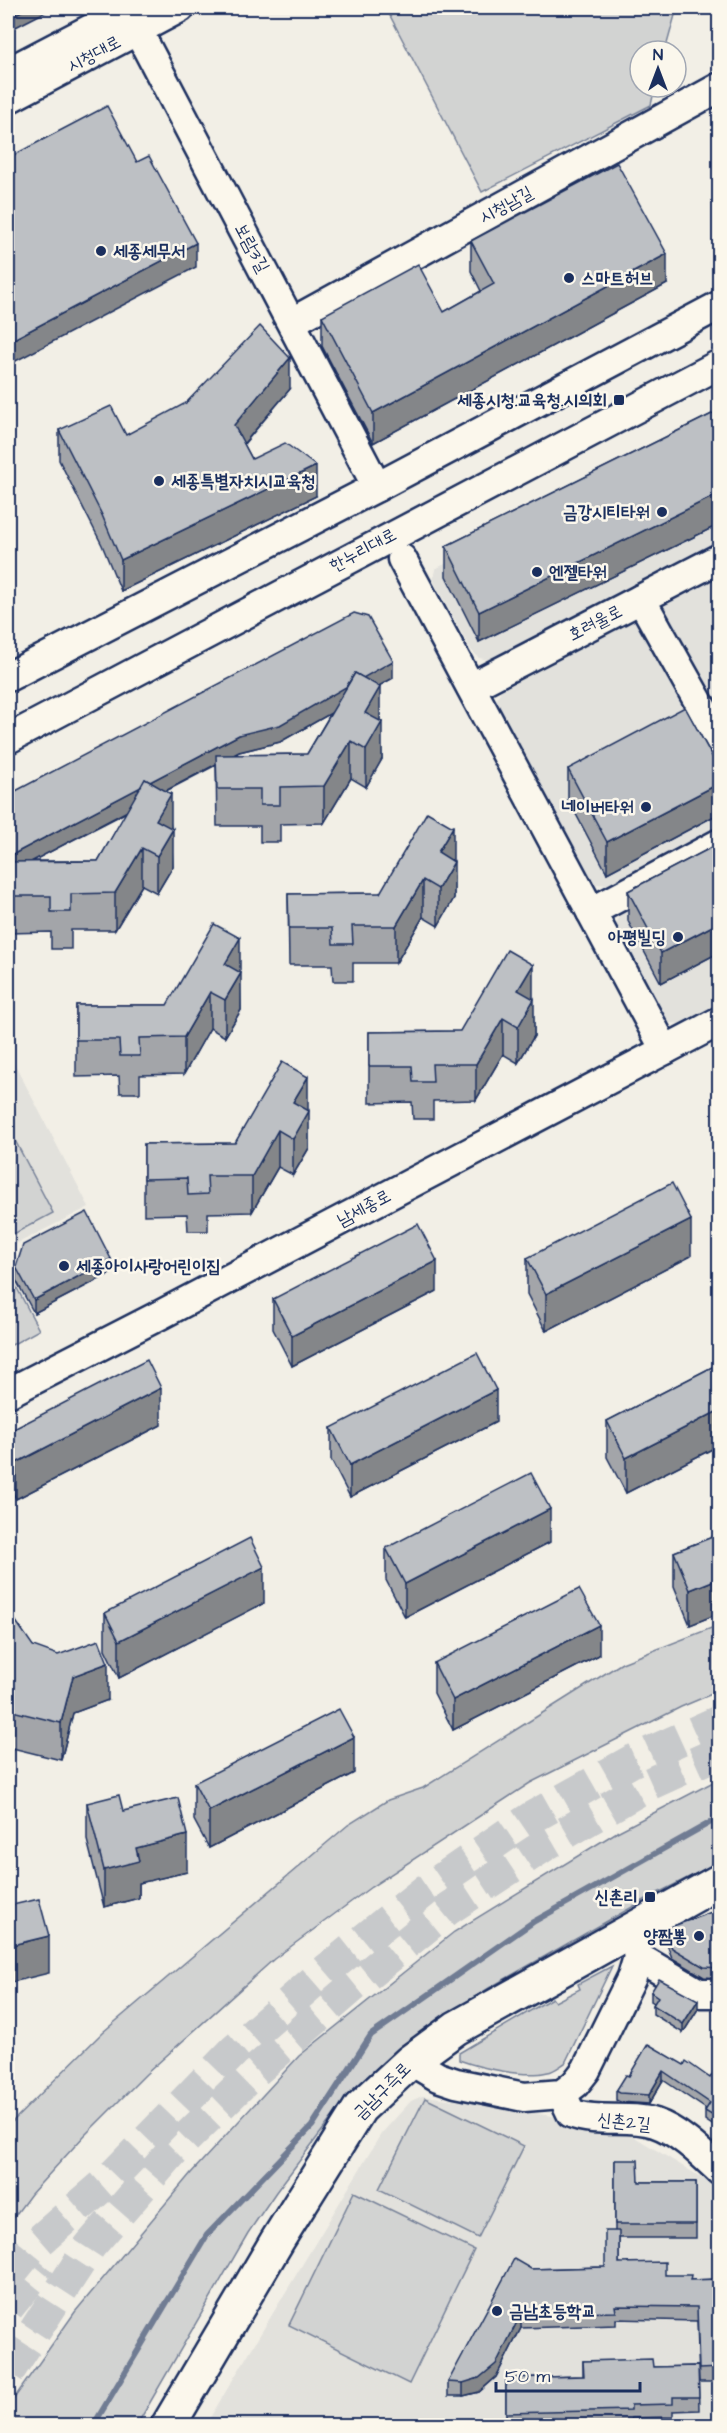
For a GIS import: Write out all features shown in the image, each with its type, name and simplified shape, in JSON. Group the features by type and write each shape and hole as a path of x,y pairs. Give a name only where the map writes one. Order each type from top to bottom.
{"main road":[{"name":"금남구즉로","path":"168,2426 277,2241 360,2108 411,2061 456,2028 635,1943 720,1881"}],"street":[{"name":"시청대로","path":"8,72 132,16 180,8"},
{"name":"시청대로","path":"8,99 132,16"},
{"name":"보람3길","path":"132,16 377,487"},
{"name":"시청남길","path":"291,322 720,87"},
{"path":"8,677 377,487 720,305"},
{"name":"한누리대로","path":"8,739 720,364"},
{"path":"327,570 368,562 402,559 462,498"},
{"name":"호려울로","path":"471,687 720,558"},
{"path":"402,559 665,1050"},
{"path":"642,599 720,740"},
{"path":"591,912 720,843"},
{"name":"남세종로","path":"8,1392 172,1309 720,1021"},
{"path":"635,1943 699,1992 720,1994"},
{"path":"411,2061 438,2077 456,2083 524,2097 562,2094 575,2084 586,2070 632,1977 635,1943"},
{"name":"신촌2길","path":"562,2094 571,2113 585,2119 655,2123 679,2137 720,2171"}],"shaded area":[{"path":"386,8 677,8 668,39 628,39 628,99 652,99 651,105 482,192"},
{"path":"719,417 719,545 495,661 479,658 471,650 433,580 435,569 639,467"},
{"path":"719,567 719,726 661,611 671,592"},
{"path":"629,618 646,628 719,761 719,829 613,885 595,884 586,876 500,717 496,701 505,681"},
{"path":"719,855 719,1007 686,1024 669,1023 660,1016 620,940 616,924 625,905"},
{"path":"8,1051 89,1207 8,1248"},
{"path":"8,1127 53,1213 8,1237"},
{"path":"8,1271 39,1330 8,1347"},
{"path":"719,1625 719,1691 681,1707 530,1783 371,1887 274,1959 146,2074 84,2136 31,2194 8,2225 8,2126 103,2032 348,1825 388,1800 423,1788 622,1663"},
{"path":"719,1779 719,1862 650,1897 489,1988 401,2046 352,2091 248,2233 137,2425 8,2426 8,2407 75,2312 191,2173 299,2056 454,1932 617,1832"},
{"path":"612,1966 565,2063 557,2068 538,2074 527,2074 491,2069 459,2060 459,2053 552,1998 555,2002 580,1989 578,1984"},
{"name":"금남초등학교","path":"422,2096 618,2127 707,2181 719,2196 719,2425 205,2426 381,2134 411,2101"},
{"path":"425,2098 524,2146 478,2238 379,2189"},
{"path":"354,2192 474,2250 409,2384 289,2325"}],"building":[{"path":"8,8 27,8 8,18"},
{"name":"세종세무서","path":"107,106 137,162 149,156 196,243 8,342 8,158"},
{"path":"617,163 667,254 373,413 322,316 418,264 444,312 494,284 471,241"},
{"name":"세종특별자치시교육청","path":"260,326 290,358 234,425 252,459 285,443 316,466 121,560 102,515 59,430 111,406 126,435 186,403"},
{"path":"720,410 720,493 479,612 446,546"},
{"path":"354,613 368,617 393,661 363,678 355,673 346,687 280,725 239,735 150,782 145,779 141,787 8,857 8,795"},
{"path":"355,673 380,687 365,713 382,722 366,750 351,741 324,786 280,787 280,805 260,805 260,789 217,789 216,755 307,754"},
{"name":"네이버타워","path":"685,707 720,771 720,783 607,842 568,769"},
{"path":"145,779 171,794 156,820 173,829 157,856 142,848 115,893 71,894 71,912 51,912 51,896 8,896 8,862 98,861"},
{"path":"427,812 453,827 438,852 454,862 438,889 423,880 396,926 352,926 353,944 333,944 332,928 289,928 288,894 380,893"},
{"path":"720,843 720,922 661,953 628,891"},
{"path":"214,924 240,938 225,964 241,973 225,1000 210,992 184,1037 139,1038 140,1056 120,1056 119,1040 76,1040 76,1005 167,1005"},
{"path":"507,950 533,965 518,990 534,999 518,1027 503,1018 476,1064 432,1064 433,1082 413,1082 412,1066 369,1066 369,1032 460,1031"},
{"path":"282,1062 308,1077 293,1102 309,1111 293,1139 278,1130 252,1176 207,1176 208,1194 188,1195 187,1178 144,1179 144,1144 235,1143"},
{"path":"672,1183 691,1220 546,1294 527,1258"},
{"name":"세종아이사랑어린이집","path":"87,1212 111,1259 34,1300 16,1267 23,1245"},
{"path":"418,1224 437,1261 292,1336 273,1299"},
{"path":"477,1353 496,1390 350,1465 331,1428"},
{"path":"147,1360 161,1388 16,1463 8,1446 8,1432"},
{"path":"720,1363 720,1410 626,1458 607,1421"},
{"path":"531,1473 550,1509 405,1584 386,1548"},
{"path":"720,1534 720,1578 690,1590 674,1552"},
{"path":"250,1538 264,1567 119,1641 105,1613"},
{"path":"579,1589 599,1625 453,1700 434,1663"},
{"path":"13,1617 33,1646 58,1655 99,1640 108,1663 73,1676 61,1723 8,1710 10,1654 8,1651 8,1621"},
{"path":"339,1709 354,1737 209,1811 194,1783"},
{"path":"119,1795 123,1811 178,1798 187,1835 136,1848 139,1861 104,1870 87,1803"},
{"path":"39,1899 49,1936 8,1946 8,1906"},
{"path":"720,1909 720,1968 704,1967 672,1948 665,1929"},
{"path":"659,1979 698,2000 683,2024 653,2005 658,1997 651,1992"},
{"path":"648,2044 684,2065 686,2061 710,2078 716,2069 720,2070 720,2120 705,2111 710,2103 663,2071 649,2095 616,2091 626,2075 629,2076"},
{"path":"615,2160 638,2160 639,2182 696,2182 696,2224 615,2224"},
{"path":"605,2231 619,2231 619,2263 665,2262 665,2275 691,2275 690,2280 720,2279 720,2368 699,2369 697,2307 615,2306 616,2312 521,2314 496,2364 479,2378 463,2383 448,2382 514,2259 531,2269 605,2267"},
{"path":"652,2359 653,2367 698,2366 699,2397 673,2397 673,2404 631,2405 631,2410 506,2413 506,2378 584,2376 583,2361"}],"waterway":[{"path":"93,2426 207,2235 312,2126 371,2035 533,1922 713,1821 720,1820"}],"tunnel":[{"path":"8,2276 30,2249 107,2182 234,2051 329,1968 426,1890 531,1818 632,1761 720,1721"},
{"path":"8,2372 90,2246 172,2152 253,2073 351,1988 448,1909 548,1843 649,1784 720,1752"},
{"path":"8,2307 43,2264"}],"place":[{"name":"세종세무서","path":"101,251"},
{"name":"스마트허브","path":"569,278"},
{"name":"세종시청.교육청.시의회","path":"619,400"},
{"name":"세종특별자치시교육청","path":"159,481"},
{"name":"금강시티타워","path":"662,512"},
{"name":"엔젤타워","path":"537,572"},
{"name":"네이버타워","path":"646,807"},
{"name":"아평빌딩","path":"678,937"},
{"name":"세종아이사랑어린이집","path":"64,1266"},
{"name":"신촌리","path":"650,1897"},
{"name":"양짬뽕","path":"699,1936"},
{"name":"금남초등학교","path":"497,2311"}]}
